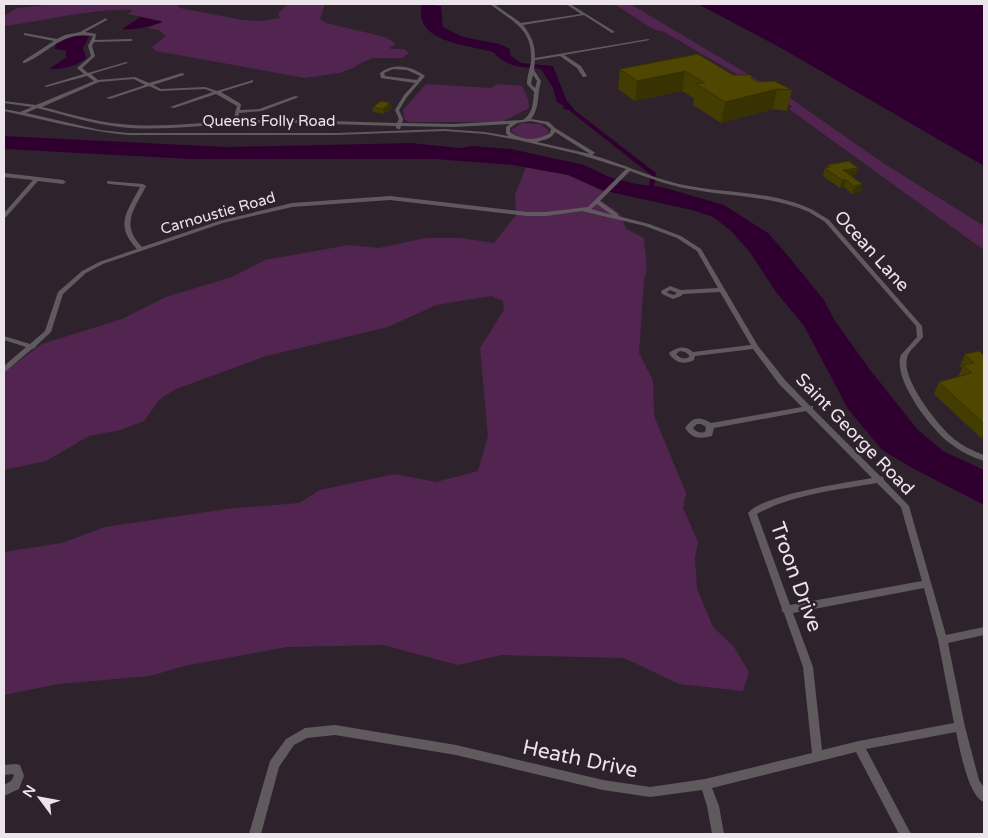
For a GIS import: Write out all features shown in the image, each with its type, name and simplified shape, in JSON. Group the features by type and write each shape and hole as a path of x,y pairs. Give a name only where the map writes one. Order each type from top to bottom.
{"street":[{"path":"492,4 521,24 531,36 534,46 529,84 536,92"},
{"path":"568,4 613,32"},
{"path":"521,24 585,14"},
{"path":"25,62 48,48 56,40 68,34 82,32 106,19"},
{"path":"82,32 95,35 94,41 90,46 92,56 79,68 85,74 98,81"},
{"path":"25,34 56,40"},
{"path":"94,41 131,40"},
{"path":"533,61 648,40"},
{"path":"562,56 579,67 586,76"},
{"path":"46,86 126,63"},
{"path":"397,130 402,119 397,110 423,76 406,69 393,67 382,73 383,77 418,82"},
{"path":"523,121 530,117 536,109 536,92 539,81 532,71"},
{"path":"108,98 182,74"},
{"path":"20,114 41,107 98,81 135,78 164,91 196,87 218,93 237,103 240,108 233,133"},
{"path":"172,107 251,81"},
{"path":"239,112 260,110 298,97"},
{"name":"Queens Folly Road","path":"4,102 41,107 96,122 129,127 265,121 468,126 537,121 551,127"},
{"path":"516,122 510,125 507,131 522,139 545,138 552,134 551,127 536,109"},
{"name":"Queens Folly Road","path":"4,110 112,132 151,135 233,133 337,134 397,130 472,132 522,139"},
{"name":"Ocean Lane","path":"551,127 599,158"},
{"name":"Ocean Lane","path":"522,139 599,158 662,181 716,192 791,202 810,209 827,221 919,326 920,337 905,354 903,367 906,378 928,415 948,438 984,458"},
{"name":"Carnoustie Road","path":"4,369 48,332 60,293 84,272 101,263 221,222 292,205 390,198 527,214 546,214 590,208 628,170"},
{"path":"4,175 63,182"},
{"path":"4,216 9,208 36,180"},
{"path":"109,182 143,186 129,215 126,230 131,241 140,249"},
{"name":"Saint George Road","path":"597,202 622,219"},
{"name":"Saint George Road","path":"582,209 647,225 679,237 699,250 720,290 755,347 782,382 880,479 904,506 944,640 960,727 974,782 984,797"},
{"path":"680,292 720,290"},
{"path":"4,338 32,347"},
{"path":"692,354 755,347"},
{"path":"710,426 810,408"},
{"name":"Troon Drive","path":"818,757 808,667 796,629 786,610 752,513 762,506 790,498 880,479"},
{"path":"786,610 928,584"},
{"path":"944,640 984,631"},
{"name":"Heath Drive","path":"255,834 274,765 290,742 305,734 335,730 456,750 603,785 650,792 705,784 859,746 960,727"},
{"path":"859,746 905,834"},
{"path":"4,770 16,769 19,776 15,784 4,791"},
{"path":"705,784 713,806 718,834"}],"shaded area":[{"path":"57,4 176,4 180,8 242,20 260,21 280,18 278,14 287,4 325,4 320,19 326,23 385,37 395,43 394,46 389,47 391,49 404,49 409,53 402,58 372,58 356,67 339,73 305,78 156,51 152,47 166,36 159,30 148,28 162,21 128,14 133,10 101,11 4,26 4,16 17,8"},
{"path":"422,4 441,6 443,27 463,37 500,44 510,49 510,55 521,63 553,66 567,101 574,109 573,111 563,109 564,106 557,102 553,88 541,69 510,64 493,52 457,44 434,34 426,27 421,17"},
{"path":"614,4 630,4 766,85 780,91 883,163 984,226 984,250 789,109 792,106 664,32 653,29"},
{"path":"698,4 984,4 984,166 781,48"},
{"path":"141,17 163,22 137,29 122,29"},
{"path":"74,35 89,36 83,48 86,58 69,67 49,69 67,57 65,55 67,51 55,49 56,43"},
{"path":"426,84 491,88 498,84 522,86 528,99 529,108 502,122 409,122 404,119 403,110"},
{"path":"522,123 540,124 549,131 539,138 526,139 518,137 511,130"},
{"path":"4,136 226,147 411,143 459,148 472,146 511,149 584,165 609,177 636,184 662,187 724,205 768,233 784,251 824,300 835,321 871,371 918,430 943,451 984,470 984,505 914,469 882,450 848,409 804,326 776,292 749,251 730,230 713,217 692,210 601,190 568,175 513,165 434,159 191,159 4,149"},
{"path":"526,167 568,175 604,190 597,198 620,214 626,229 644,238 647,269 644,279 639,353 653,381 654,416 686,493 683,508 698,542 695,558 697,589 713,627 734,647 749,672 743,691 679,684 624,658 501,655 458,665 383,645 287,647 184,666 150,676 58,684 4,695 4,552 62,543 105,527 227,509 299,503 320,490 395,474 436,482 478,471 488,436 480,348 504,310 503,301 491,296 436,305 388,327 266,356 176,389 160,399 144,421 120,430 89,436 46,461 4,470 4,372 42,344 122,319 166,297 232,277 265,260 349,245 379,248 426,238 460,238 494,243 516,215 515,195"}],"building":[{"path":"698,54 733,75 752,75 751,78 759,82 774,81 792,90 777,89 725,102 696,84 705,83 685,71 637,81 620,69"},
{"path":"381,101 390,103 383,109 373,107"},
{"path":"849,161 858,168 843,170 862,184 854,186 825,168 830,167 827,165"},
{"path":"979,351 984,356 984,424 939,382 972,373 963,365 974,363 965,354"}],"waterway":[{"path":"573,111 654,174 652,186"}]}
